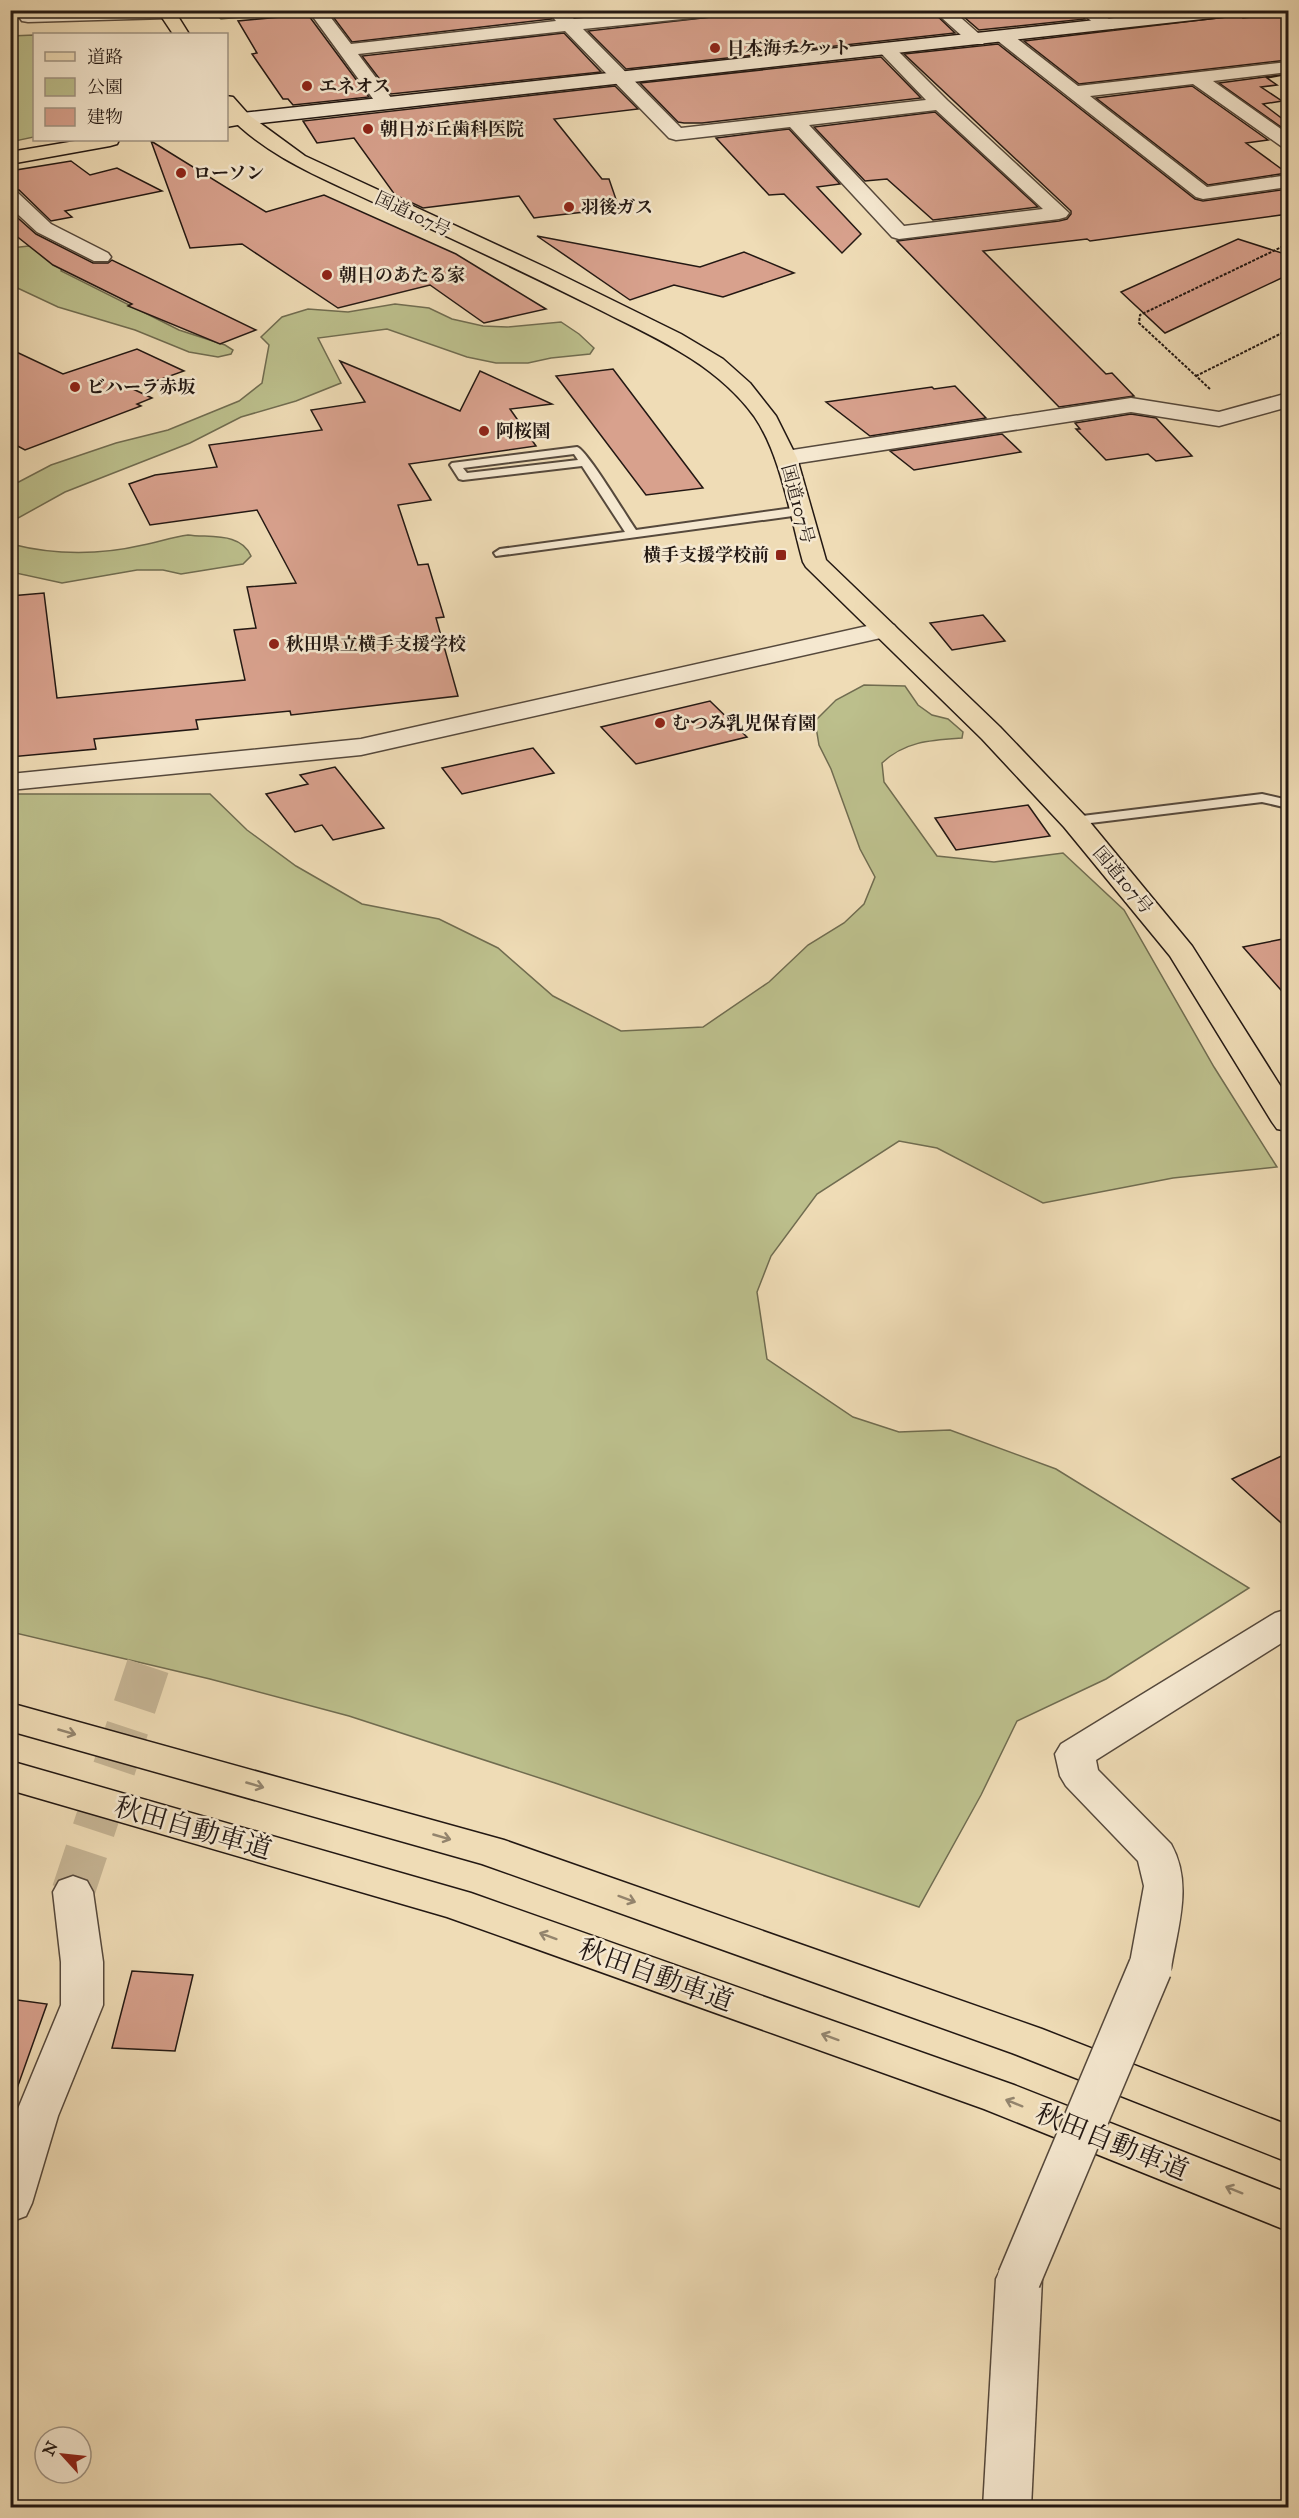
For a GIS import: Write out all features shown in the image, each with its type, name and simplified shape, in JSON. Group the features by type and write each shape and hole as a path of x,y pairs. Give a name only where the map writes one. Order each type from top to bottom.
{"main road":[{"path":"166,12 180,33"},
{"name":"国道107号","path":"228,106 234,120 298,160 540,272 673,339 715,364 742,388 765,416 786,458 815,562 991,733 1074,821 1182,952 1288,1122"},
{"path":"11,157 104,141"},
{"path":"10,1716 490,1851 1027,2041 1288,2144"},
{"name":"秋田自動車道","path":"10,1775 456,1904 999,2097 1288,2212"}],"street":[{"path":"316,10 386,103"},
{"path":"555,10 676,135 940,104"},
{"path":"347,50 722,10"},
{"path":"941,10 977,40"},
{"path":"1086,10 1107,25"},
{"path":"234,120 1239,10"},
{"path":"28,17 166,12"},
{"path":"1004,37 1203,193 1288,181"},
{"path":"795,121 899,233 1059,213 940,104 886,49"},
{"path":"1075,92 1288,66"},
{"path":"1195,77 1288,142"},
{"path":"10,196 44,228 101,257"},
{"path":"786,458 1131,405 1219,419 1288,400"},
{"path":"10,782 361,747 885,630"},
{"path":"1008,2508 1019,2279 1150,1968 1164,1887 1158,1855 1080,1776 1075,1754 1288,1622"},
{"path":"10,2203 36,2116 82,2006 82,1962 73,1892"}],"lane":[{"path":"586,462 464,477 456,465 577,450 586,462 632,534"},
{"path":"500,553 800,511"},
{"path":"1074,821 1262,798 1288,804"}],"path":[{"path":"1288,244 1156,306 1140,315 1139,323 1196,376 1288,330"}],"green space":[{"path":"213,11 302,11 221,19"},
{"path":"33,35 33,137 15,141 10,131 11,36"},
{"path":"38,245 64,263 61,271 179,330 225,345 233,350 231,354 218,357 189,352 135,330 58,307 11,285 11,248"},
{"path":"395,304 429,308 452,319 483,326 507,327 561,322 594,348 590,354 528,363 496,363 467,357 387,329 318,338 341,383 296,401 241,417 190,443 65,492 11,522 11,486 51,465 116,443 168,430 239,401 262,383 269,345 261,337 282,317 308,309 348,312"},
{"path":"188,535 232,540 246,548 251,556 243,564 181,574 163,570 137,570 62,583 11,572 11,544 60,552 94,552 127,548"},
{"path":"864,685 905,686 918,705 932,715 948,719 963,732 962,738 930,741 910,746 882,763 884,782 937,856 994,862 1063,853 1124,910 1214,1067 1277,1167 1173,1178 1043,1203 937,1148 899,1141 817,1194 771,1256 757,1292 767,1359 853,1417 899,1432 950,1430 1056,1469 1249,1588 1106,1679 1017,1721 981,1795 919,1907 555,1783 349,1716 210,1679 11,1632 11,794 210,794 247,830 296,866 362,904 439,919 498,948 553,996 621,1031 703,1027 769,982 808,945 844,923 864,904 875,877 860,849 831,769 819,745 815,721 836,700"}],"building":[{"path":"328,10 545,10 552,19 352,42"},
{"path":"569,10 636,10 575,17"},
{"path":"772,10 931,10 955,33 626,69 588,31"},
{"path":"956,10 1076,10 1085,19 979,30"},
{"path":"1102,10 1162,10 1109,16"},
{"path":"306,12 369,97 293,105 288,99 283,99 252,54 257,53 238,21 290,16 288,13"},
{"path":"1288,13 1288,60 1079,84 1024,41 1243,15 1243,18"},
{"path":"564,33 601,72 391,94 362,56"},
{"path":"998,44 1195,199 1203,201 1288,189 1288,214 1090,241 1087,239 983,251 1106,374 1112,373 1134,396 1059,407 897,241 1059,221 1067,219 1071,214 1071,211 904,54"},
{"path":"881,57 921,98 702,123 684,123 678,122 640,83"},
{"path":"1288,74 1267,78 1277,85 1261,87 1282,101 1263,104 1288,123 1288,132 1219,83"},
{"path":"615,86 638,109 554,119 602,179 609,179 619,208 534,218 519,196 423,208 395,195 354,138 317,143 303,121"},
{"path":"1192,86 1268,140 1246,143 1287,173 1208,185 1096,98"},
{"path":"935,112 1038,207 933,220 887,179 865,181 814,127"},
{"path":"789,129 840,184 817,187 861,234 842,253 784,194 769,195 716,138"},
{"path":"151,141 266,212 324,195 456,254 546,309 484,323 430,285 338,308 242,244 190,248"},
{"path":"71,161 90,175 117,168 162,191 65,211 72,217 51,221 19,190 10,188 10,171"},
{"path":"10,211 36,234 93,263 108,263 112,260 256,330 220,344 128,306 132,304 53,265 10,231"},
{"path":"537,236 700,267 744,252 794,273 723,297 674,285 630,300"},
{"path":"1238,239 1288,255 1288,275 1165,333 1121,292"},
{"name":"ビハーラ赤坂","path":"10,349 63,374 137,349 184,371 133,389 152,398 137,404 141,406 25,450 10,442"},
{"path":"340,361 460,411 480,371 552,404 510,409 536,446 409,464 431,500 398,505 418,565 428,564 444,617 436,618 458,696 291,715 290,711 196,720 198,729 94,739 96,749 10,757 10,596 44,593 57,698 245,680 234,630 256,628 247,587 296,583 257,510 150,525 129,484 155,475 217,467 209,445 322,430 311,410 365,402"},
{"path":"613,369 703,488 646,495 556,376"},
{"path":"955,386 986,418 870,436 826,402 932,387 934,389"},
{"path":"1131,414 1156,418 1192,456 1156,461 1148,454 1106,460 1076,429 1080,429 1075,423"},
{"path":"1002,434 1021,452 914,470 890,451"},
{"path":"983,615 1005,641 952,650 930,623"},
{"path":"710,701 747,737 636,764 601,727"},
{"path":"533,748 554,773 462,794 442,768"},
{"path":"335,767 384,828 333,840 322,825 295,832 266,794 308,784 300,775"},
{"path":"1028,805 1050,836 956,850 935,818"},
{"path":"1288,938 1288,998 1243,947"},
{"path":"1288,1453 1288,1529 1232,1479"},
{"path":"132,1971 193,1975 175,2051 112,2048"},
{"path":"10,1999 47,2004 15,2094 10,2093"}],"tunnel":[{"path":"73,1892 155,1645"}],"place":[{"name":"日本海チケット","path":"715,48"},
{"name":"エネオス","path":"307,86"},
{"name":"朝日が丘歯科医院","path":"368,129"},
{"name":"ローソン","path":"181,173"},
{"name":"羽後ガス","path":"569,207"},
{"name":"朝日のあたる家","path":"327,275"},
{"name":"ビハーラ赤坂","path":"75,387"},
{"name":"阿桜園","path":"484,431"},
{"name":"横手支援学校前","path":"781,555"},
{"name":"秋田県立横手支援学校","path":"274,644"},
{"name":"むつみ乳児保育園","path":"660,723"}]}
